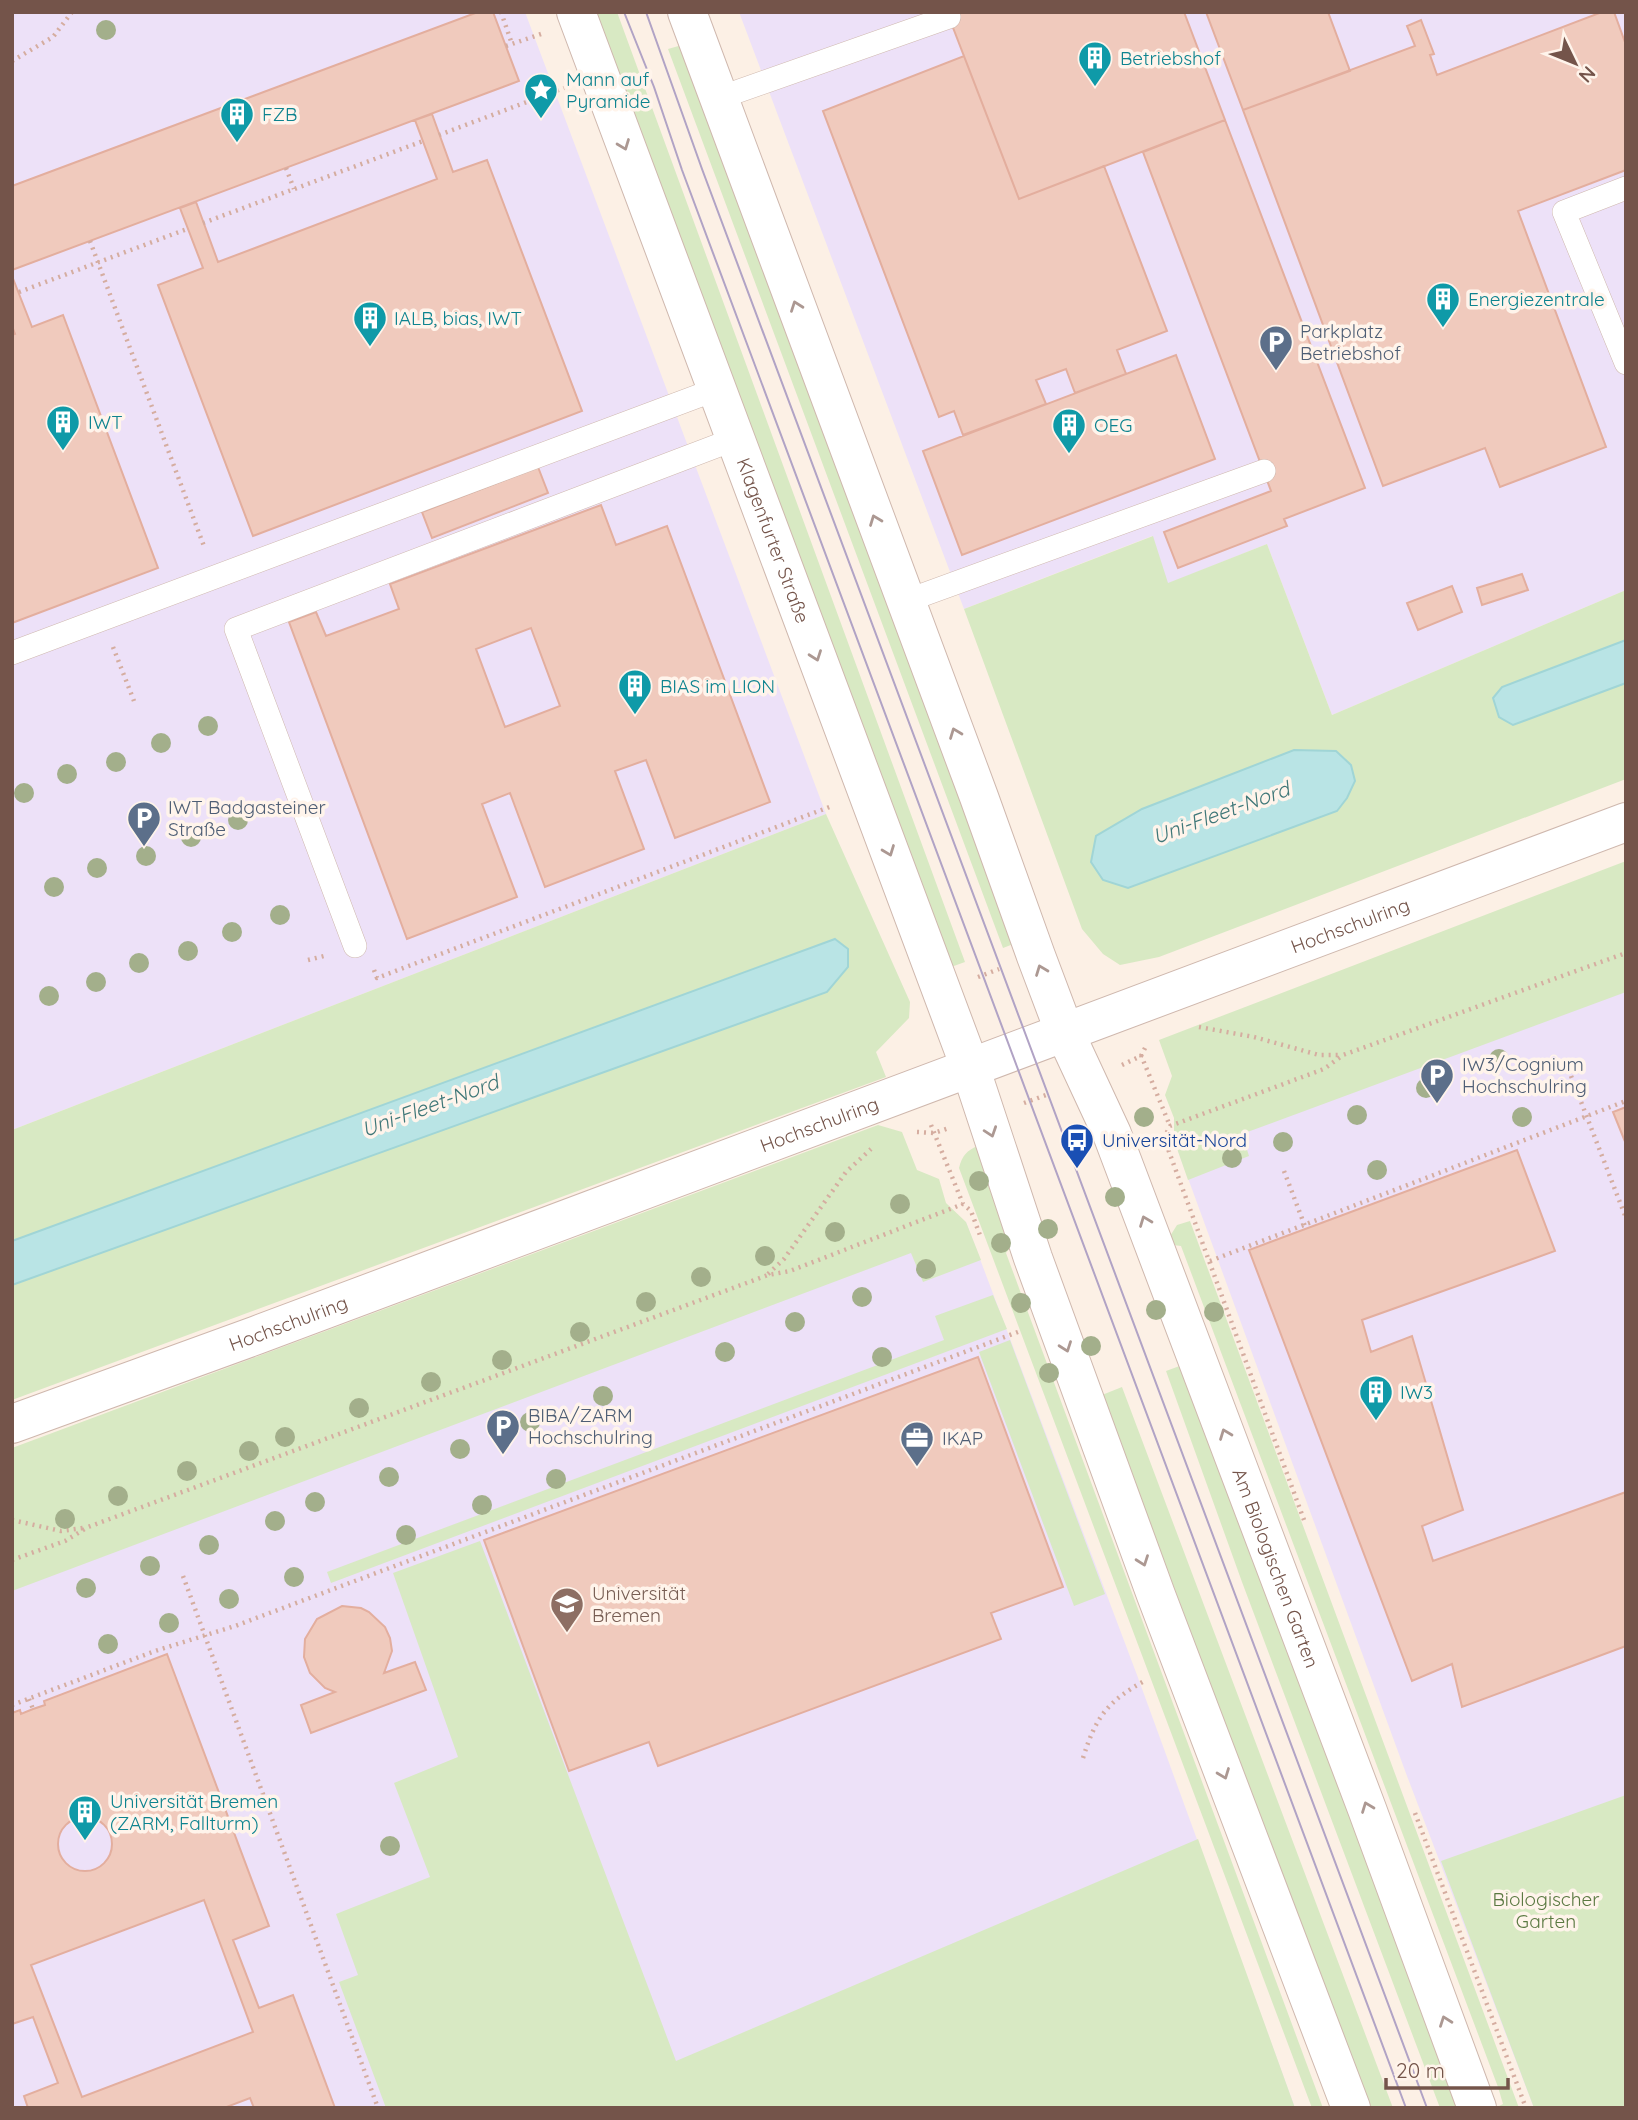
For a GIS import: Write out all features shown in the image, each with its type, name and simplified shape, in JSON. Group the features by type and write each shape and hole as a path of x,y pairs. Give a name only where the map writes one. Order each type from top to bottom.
{"street":[{"name":"Klagenfurter Straße","path":"576,12 597,75 970,1068"},
{"path":"687,13 1065,1033"},
{"name":"Hochschulring","path":"12,1424 1626,822"},
{"name":"Am Biologischen Garten","path":"1065,1033 1111,1131 1477,2108"},
{"path":"970,1068 1055,1317 1180,1660 1351,2108"}],"lane":[{"path":"719,98 949,17"},
{"path":"1626,188 1564,212 1626,363"},
{"path":"12,653 717,389"},
{"path":"355,946 236,629 735,439"},
{"path":"906,601 1264,471"}],"path":[{"path":"12,61 53,37 72,12"},
{"path":"501,12 512,44"},
{"path":"439,135 597,75"},
{"path":"203,223 423,141"},
{"path":"286,168 294,189"},
{"path":"19,292 187,229"},
{"path":"90,241 216,578"},
{"path":"103,620 134,701"},
{"path":"355,946 369,956 377,978 825,810 865,788"},
{"path":"1308,1530 1164,1138 1170,1126 1324,1069 1343,1055 1626,953"},
{"path":"941,991 1036,956"},
{"path":"1139,1004 1142,1056 1170,1126"},
{"path":"1189,1026 1254,1037 1319,1055 1343,1055"},
{"path":"1566,1063 1626,1218"},
{"path":"12,1560 65,1541 88,1527 768,1275 790,1271 963,1204 915,1088"},
{"path":"1166,1278 1626,1101"},
{"path":"906,1132 934,1133"},
{"path":"768,1275 792,1249 846,1172 874,1146"},
{"path":"1284,1171 1306,1226"},
{"path":"12,1704 155,1651 204,1636 1055,1317"},
{"path":"729,1441 732,1448"},
{"path":"12,1520 61,1531 88,1527"},
{"path":"183,1576 378,2108"},
{"path":"1083,1758 1092,1728 1120,1695 1180,1660"},
{"path":"29,1699 33,1709"},
{"path":"1413,1807 1526,2108"}],"shaded area":[{"path":"12,12 525,12 826,814 12,1130"},
{"path":"739,12 1626,12 1626,590 1332,715 1267,544 1167,584 1152,536 964,609"},
{"path":"1626,970 1626,2108 1534,2108 1407,1776 1174,1140"},
{"name":"Universität Bremen","path":"966,1222 1137,1675 1295,2108 12,2108 12,1573"}],"green space":[{"path":"593,12 617,12 965,962 951,967"},
{"path":"682,45 1016,943 1003,948 668,49"},
{"path":"1153,536 1168,583 1267,544 1332,715 1626,590 1626,640 1502,687 1513,725 1626,683 1626,779 1159,957 1120,965 1103,954 1082,929 964,609"},
{"path":"826,814 910,1002 909,1018 876,1052 886,1077 12,1400 12,1285 826,992 848,949 834,939 12,1241 12,1130"},
{"path":"1626,861 1626,992 1242,1134 1249,1156 1188,1180 1174,1140 1174,1118 1165,1095 1172,1076 1159,1040"},
{"path":"878,1125 902,1132 917,1170 939,1179 946,1203 966,1222 981,1260 923,1282 911,1253 12,1591 12,1448"},
{"path":"978,1146 1015,1240 1006,1253 1323,2108 1312,2108 959,1168 965,1154"},
{"path":"1190,1221 1519,2108 1495,2108 1503,2104 1498,2087 1181,1246 1167,1241 1177,1225"},
{"path":"993,1295 1007,1329 331,1583 327,1572 944,1340 935,1316"},
{"path":"1010,1340 1105,1594 1074,1606 979,1352"},
{"path":"1185,1364 1464,2108 1440,2108 1242,1582 1166,1371"},
{"path":"1122,1387 1393,2108 1369,2108 1102,1395"},
{"path":"480,1541 676,2061 1198,1839 1295,2108 386,2108 339,1982 358,1975 336,1914 430,1877 394,1783 458,1757 393,1573"},
{"name":"Biologischer Garten","path":"1626,1795 1626,2108 1534,2108 1441,1861"}],"water":[{"path":"1626,640 1626,683 1513,725 1499,717 1493,698 1502,687"},
{"name":"Uni-Fleet-Nord","path":"1294,750 1336,751 1351,765 1355,781 1337,811 1128,888 1103,880 1091,862 1096,836 1142,809"},
{"name":"Uni-Fleet-Nord","path":"835,939 848,949 848,967 827,992 12,1285 12,1241"}],"building":[{"name":"FZB","path":"478,12 493,12 519,81 12,270 12,186"},
{"name":"Betriebshof","path":"947,12 1184,12 1225,120 1019,199"},
{"path":"1206,12 1328,12 1350,71 1243,110"},
{"name":"Energiezentrale","path":"1602,12 1614,12 1626,45 1626,170 1518,211 1606,447 1500,487 1485,448 1383,486 1243,110 1415,46 1407,26 1421,20 1434,54 1430,55 1437,75"},
{"path":"964,56 1019,199 1104,166 1167,331 1117,350 1126,374 1075,393 1066,369 1036,380 1046,404 963,435 954,411 939,417 823,111"},
{"name":"IALB, bias, IWT","path":"432,114 453,172 487,160 582,411 253,536 158,285 203,268 180,208 196,202 218,262 437,179 415,120"},
{"path":"1225,120 1365,488 1284,519 1287,526 1178,568 1164,532 1271,491 1143,152"},
{"name":"IWT","path":"12,276 32,327 63,315 158,568 12,623 12,335 15,334 12,326"},
{"name":"OEG","path":"1176,355 1215,459 962,555 923,451"},
{"path":"538,467 548,493 432,538 422,512"},
{"name":"BIAS im LION","path":"601,505 616,545 667,526 770,802 675,838 646,760 615,771 644,849 545,887 510,793 482,804 517,897 407,939 289,622 316,612 326,636 399,609 390,584","holes":["531,628 560,706 505,727 476,649"]},
{"path":"1522,574 1528,590 1482,605 1477,588"},
{"path":"1452,586 1462,612 1418,630 1407,603"},
{"path":"1626,1107 1626,1144 1613,1112"},
{"name":"IW3","path":"1517,1150 1555,1251 1362,1320 1371,1352 1412,1336 1463,1510 1422,1526 1433,1561 1626,1492 1626,1646 1462,1707 1452,1664 1412,1681 1249,1250"},
{"path":"978,1357 1063,1587 991,1613 1001,1639 658,1766 649,1742 569,1771 484,1540"},
{"path":"342,1606 361,1608 385,1627 392,1651 384,1673 415,1662 426,1690 311,1733 301,1705 335,1692 325,1688 310,1673 304,1657 305,1639 317,1619"},
{"path":"167,1654 269,1926 233,1940 259,2008 293,1995 335,2108 254,2108 250,2098 224,2108 28,2108 24,2096 58,2083 33,2017 12,2024 12,1713 20,1710 21,1714 45,1705 44,1701","holes":["204,1900 253,2032 82,2097 31,1965"]},
{"name":"Universität Bremen (ZARM, Fallturm)","path":"85,1817 104,1825 112,1844 104,1863 85,1871 66,1863 58,1844 66,1825"}],"tram line":[{"path":"624,12 1406,2108"},
{"path":"646,12 702,169 1427,2108"}],"place":[{"name":"Betriebshof","path":"1095,88"},
{"name":"Mann auf Pyramide","path":"541,120"},
{"name":"FZB","path":"237,144"},
{"name":"Energiezentrale","path":"1443,329"},
{"name":"IALB, bias, IWT","path":"370,348"},
{"name":"Parkplatz Betriebshof","path":"1276,372"},
{"name":"IWT","path":"63,452"},
{"name":"OEG","path":"1069,455"},
{"name":"BIAS im LION","path":"635,716"},
{"name":"IWT Badgasteiner Straße","path":"144,848"},
{"name":"IW3/Cognium Hochschulring","path":"1437,1105"},
{"name":"Universität-Nord","path":"1077,1170"},
{"name":"IW3","path":"1376,1422"},
{"name":"BIBA/ZARM Hochschulring","path":"503,1456"},
{"name":"IKAP","path":"917,1468"},
{"name":"Universität Bremen","path":"567,1634"},
{"name":"Universität Bremen (ZARM, Fallturm)","path":"85,1842"}]}
